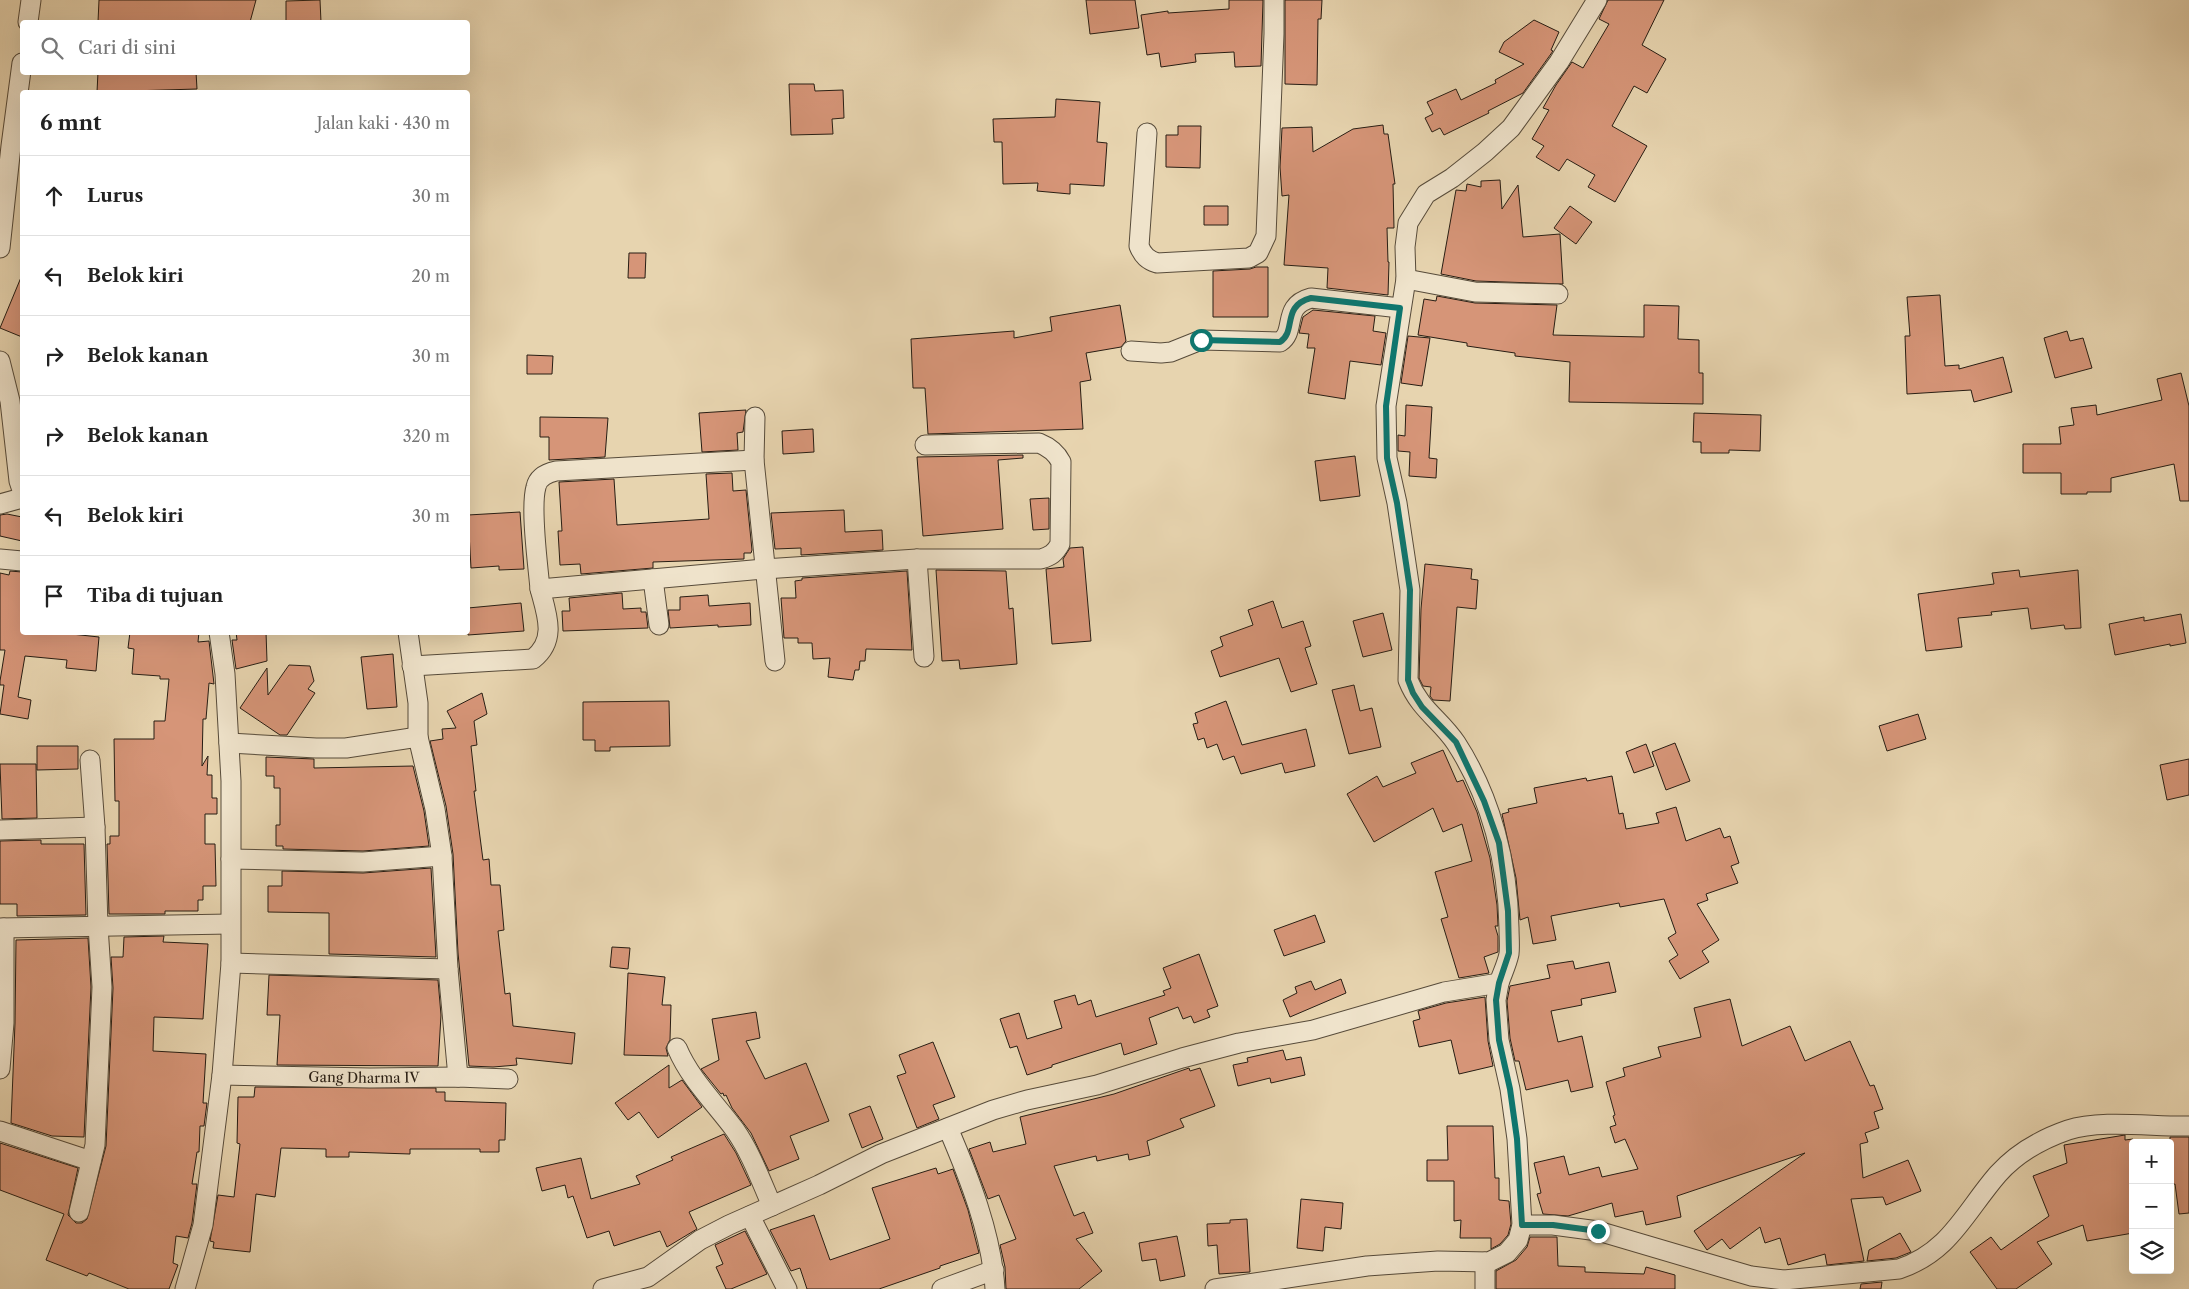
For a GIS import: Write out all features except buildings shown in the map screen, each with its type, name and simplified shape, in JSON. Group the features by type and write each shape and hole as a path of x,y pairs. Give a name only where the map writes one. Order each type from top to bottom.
{"street":[{"path":"28,20 31,0"},
{"path":"1147,133 1140,246 1142,254 1148,260 1157,263 1249,258 1258,252 1266,236 1274,0"},
{"path":"1215,1289 1367,1266 1438,1261 1485,1262 1507,1253 1518,1240 1522,1225 1517,1139 1510,1089 1499,1040 1496,1000 1499,983 1509,953 1508,911 1499,843 1484,801 1456,742 1422,707 1413,693 1408,680 1410,590 1397,503 1387,458 1386,406 1406,279 1405,247 1408,224 1426,194 1452,178 1486,152 1511,128 1559,62 1597,0"},
{"path":"0,248 20,75"},
{"path":"1406,279 1475,292 1558,294"},
{"path":"1130,351 1171,352 1201,340 1280,342 1284,338 1294,308 1300,301 1311,298 1400,308"},
{"path":"0,361 10,400 20,484"},
{"path":"755,417 754,460 764,569 776,660"},
{"path":"540,589 764,569 916,559 1041,559 1052,555 1060,544 1061,462 1057,454 1039,443 924,445"},
{"path":"412,666 533,659 546,645 549,635 548,619 540,589 534,505 536,487 546,474 556,470 754,460"},
{"path":"0,504 20,499"},
{"path":"0,559 20,561"},
{"path":"916,559 924,657"},
{"path":"653,579 659,625"},
{"path":"185,1289 203,1225 222,1075 231,963 229,743 225,674 219,635"},
{"path":"408,635 418,703 418,737 435,809 442,856 448,969 458,1077"},
{"path":"229,743 346,748 418,737"},
{"path":"79,1212 95,1146 102,986 90,760"},
{"path":"0,830 95,827"},
{"path":"231,859 363,862 442,856"},
{"path":"0,1069 4,1023 2,928 230,924"},
{"path":"231,963 448,969"},
{"path":"603,1289 648,1277 700,1240 820,1185 881,1154 993,1110 1027,1100 1097,1085 1182,1058 1239,1043 1313,1030 1444,992 1499,983"},
{"path":"677,1048 684,1066 736,1132 772,1206"},
{"name":"Gang Dharma IV","path":"222,1075 508,1079"},
{"path":"1522,1225 1553,1225 1598,1231 1751,1276 1784,1280 1899,1269 1918,1263 1936,1251 1953,1233 1998,1174 2016,1157 2042,1141 2069,1130 2095,1125 2189,1126"},
{"path":"942,1289 994,1280 964,1166 948,1128"},
{"path":"0,1131 91,1161"},
{"path":"750,1216 787,1289"},
{"path":"1485,1262 1485,1289"}],"route":[{"path":"1201,340 1280,342 1284,338 1294,308 1300,301 1311,298 1400,308 1386,406 1387,458 1397,503 1410,590 1408,680 1413,693 1422,707 1456,742 1484,801 1499,843 1508,911 1509,953 1499,983 1496,1000 1499,1040 1510,1089 1517,1139 1522,1225 1553,1225 1598,1231"}]}
